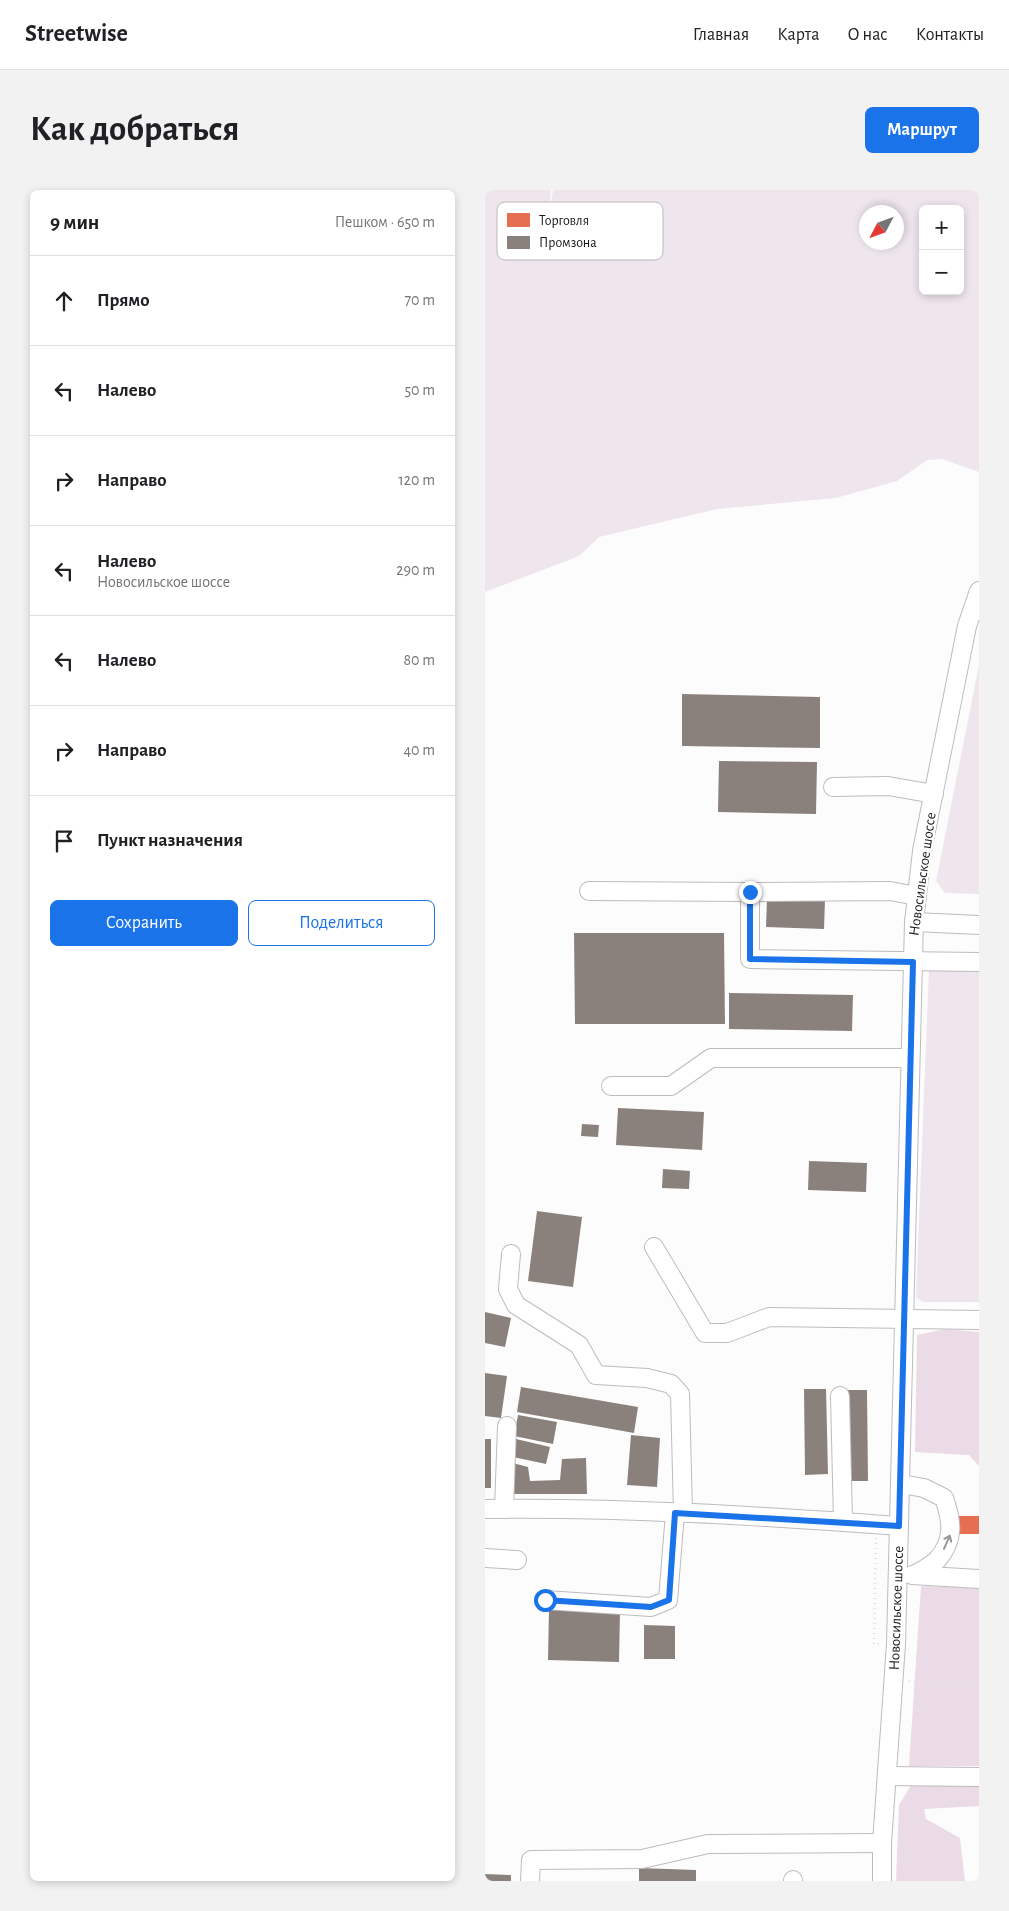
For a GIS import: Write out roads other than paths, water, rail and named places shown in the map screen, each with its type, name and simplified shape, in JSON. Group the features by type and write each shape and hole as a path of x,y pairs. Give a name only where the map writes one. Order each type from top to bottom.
{"street":[{"name":"Новосильское шоссе","path":"882,1881 882,1843 896,1644 906,1575 899,1526 914,922 922,851 973,628 979,591"},
{"path":"833,787 888,786 934,794"},
{"path":"589,891 890,891 917,896"},
{"path":"750,892 750,959 979,962"},
{"path":"914,922 979,925"},
{"path":"611,1086 671,1086 711,1058 910,1058"},
{"path":"654,1246 705,1333 727,1333 769,1317 979,1320"},
{"path":"511,1254 508,1289 516,1304 579,1345 596,1375 647,1378 671,1384 680,1394 679,1513 669,1600 651,1607 545,1600"},
{"path":"841,1396 843,1522"},
{"path":"504,1509 507,1426"},
{"path":"901,1484 924,1488 944,1498 951,1517 950,1538 937,1560 906,1575"},
{"path":"485,1509 612,1510 899,1526"},
{"path":"485,1558 517,1560"},
{"path":"906,1575 979,1579"},
{"path":"887,1776 979,1777"},
{"path":"530,1881 531,1860 642,1859 708,1844 882,1843"}]}
